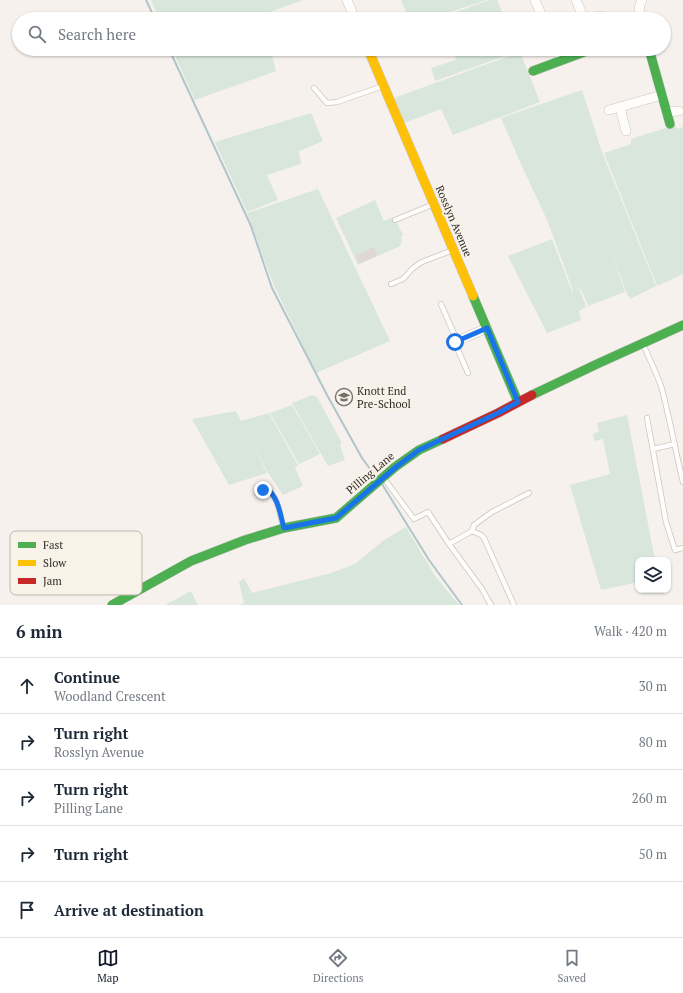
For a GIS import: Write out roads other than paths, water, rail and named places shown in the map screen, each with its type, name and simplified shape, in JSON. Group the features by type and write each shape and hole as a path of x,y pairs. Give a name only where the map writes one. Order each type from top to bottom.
{"street":[{"path":"347,0 352,12"},
{"path":"535,0 540,12"},
{"path":"576,0 581,12"},
{"path":"639,12 639,5 642,0"},
{"name":"Rosslyn Avenue","path":"371,56 518,402"},
{"path":"560,56 562,60"},
{"path":"533,71 573,56"},
{"path":"651,56 670,124"},
{"path":"609,110 662,95"},
{"path":"620,107 626,131"},
{"path":"667,112 680,111"},
{"name":"Pilling Lane","path":"142,588 191,561 246,540 284,528 336,518 380,479 419,450 597,364 683,325"},
{"path":"456,342 487,328"},
{"name":"Pilling Lane","path":"112,605 130,595"}],"lane":[{"path":"314,88 327,103 337,102 383,86"},
{"path":"396,220 434,204"},
{"path":"391,284 403,279 420,263 453,250"},
{"path":"441,304 468,373"},
{"path":"643,344 660,386 683,482"},
{"path":"647,418 666,522 675,550 683,548"},
{"path":"653,449 675,444"},
{"path":"380,479 414,519 428,512 482,589 491,605"},
{"path":"257,492 267,489 270,492 278,505 284,528"},
{"path":"449,544 472,531 474,525 492,512 529,493"},
{"path":"472,531 484,538 514,605"}],"waterway":[{"path":"146,0 152,12"},
{"path":"172,56 251,226 272,288 327,395 362,458 376,477"},
{"path":"382,484 429,560 462,605"}],"place":[{"name":"Knott End Pre-School","path":"344,397"}]}
